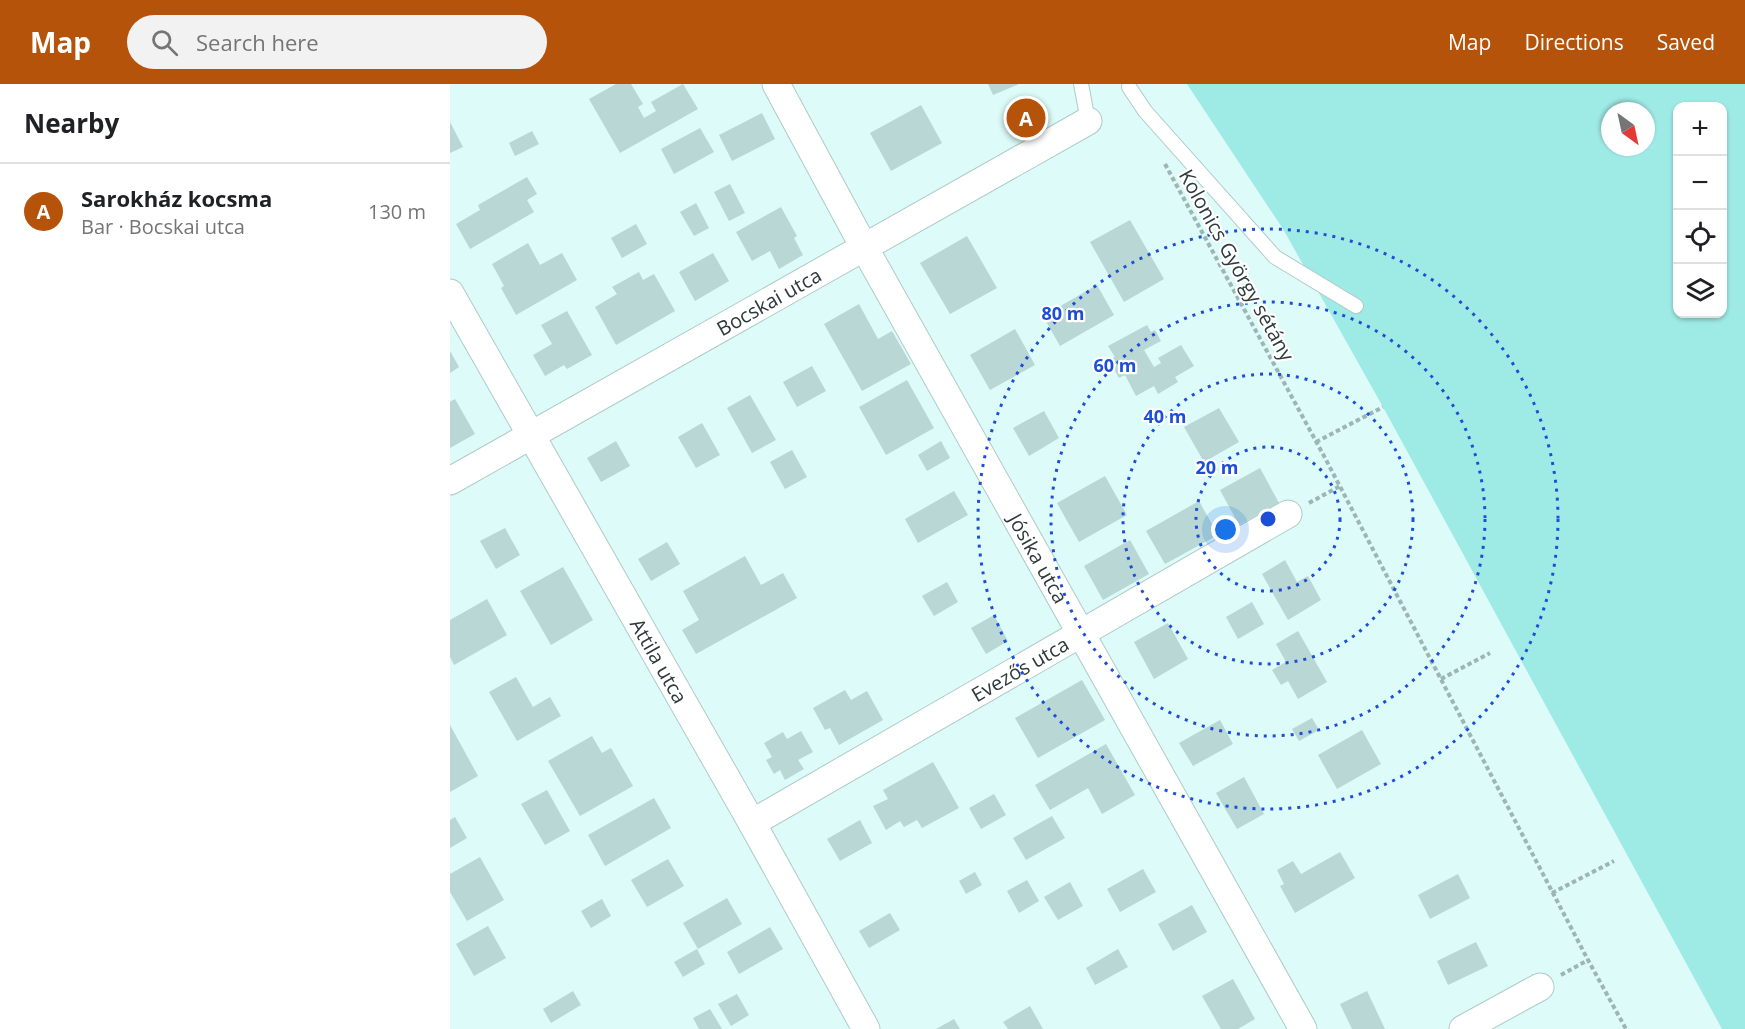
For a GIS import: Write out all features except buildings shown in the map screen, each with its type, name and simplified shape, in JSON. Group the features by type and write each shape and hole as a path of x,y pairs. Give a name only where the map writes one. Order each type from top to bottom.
{"street":[{"name":"Jósika utca","path":"776,84 864,247 1303,1029"},
{"name":"Bocskai utca","path":"450,481 1088,121"},
{"name":"Attila utca","path":"450,293 866,1029"},
{"name":"Evezős utca","path":"752,824 1288,514"},
{"path":"1463,1029 1540,987"}],"lane":[{"path":"1081,84 1088,121"},
{"path":"1129,87 1145,111 1275,257 1356,306"}],"path":[{"name":"Kolonics György sétány","path":"1164,162 1340,486 1552,893 1626,1029"},
{"path":"1316,442 1383,407"},
{"path":"1288,514 1340,486"},
{"path":"1441,679 1490,653"},
{"path":"1552,893 1614,861"}],"water":[{"path":"1187,84 1745,84 1745,1029 1722,1029 1383,407 1283,229"}],"place":[{"name":"Sarokház kocsma","path":"1026,118"}]}
